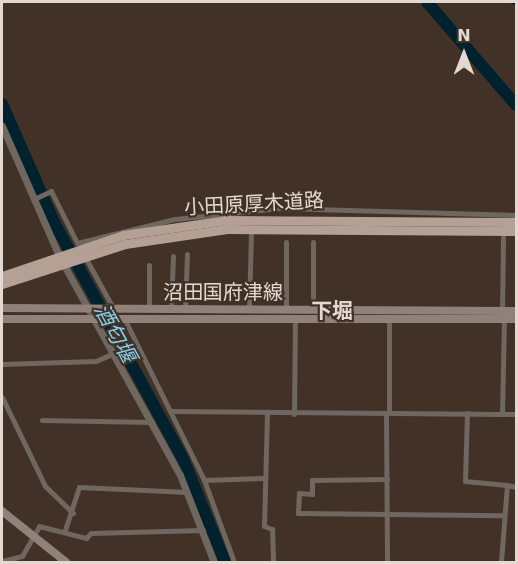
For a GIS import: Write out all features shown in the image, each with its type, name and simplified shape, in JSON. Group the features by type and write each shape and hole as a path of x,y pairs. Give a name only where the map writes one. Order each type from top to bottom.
{"highway":[{"name":"小田原厚木道路","path":"2,276 123,236 227,220 516,222"},
{"name":"小田原厚木道路","path":"2,284 125,244 227,229 516,231"}],"main road":[{"name":"沼田国府津線","path":"2,308 313,309 503,315 516,319"},
{"name":"沼田国府津線","path":"2,319 390,318 503,315 516,312"},
{"path":"2,511 66,562"}],"street":[{"path":"2,126 33,199 187,492 214,562"},
{"path":"33,199 51,191 110,308"},
{"path":"77,243 175,219 280,208 516,215"},
{"path":"249,309 251,234"},
{"path":"502,414 503,237"},
{"path":"285,242 285,309"},
{"path":"313,242 313,309"},
{"path":"185,309 187,254"},
{"path":"171,308 173,256"},
{"path":"149,265 149,308"},
{"path":"124,318 204,480 234,562"},
{"path":"294,414 295,318"},
{"path":"387,562 390,318"},
{"path":"2,364 96,360 114,353"},
{"path":"2,397 45,486 74,513"},
{"path":"170,411 294,414 516,414"},
{"path":"267,413 264,526 272,529 273,562"},
{"path":"467,413 465,481 516,487"},
{"path":"42,420 152,422"},
{"path":"204,480 264,478"},
{"path":"387,479 312,480 312,494 299,493 298,513 502,515"},
{"path":"501,562 502,515 507,485"},
{"path":"65,530 74,513 79,487 187,492"},
{"path":"2,561 18,559 39,526 65,530 86,538 91,533 203,530"}],"waterway":[{"path":"427,2 516,105"},
{"path":"511,2 516,5"},
{"name":"酒匂堰","path":"2,104 55,224 184,461 225,562"}],"district":[{"name":"下堀","path":"332,311"}]}
